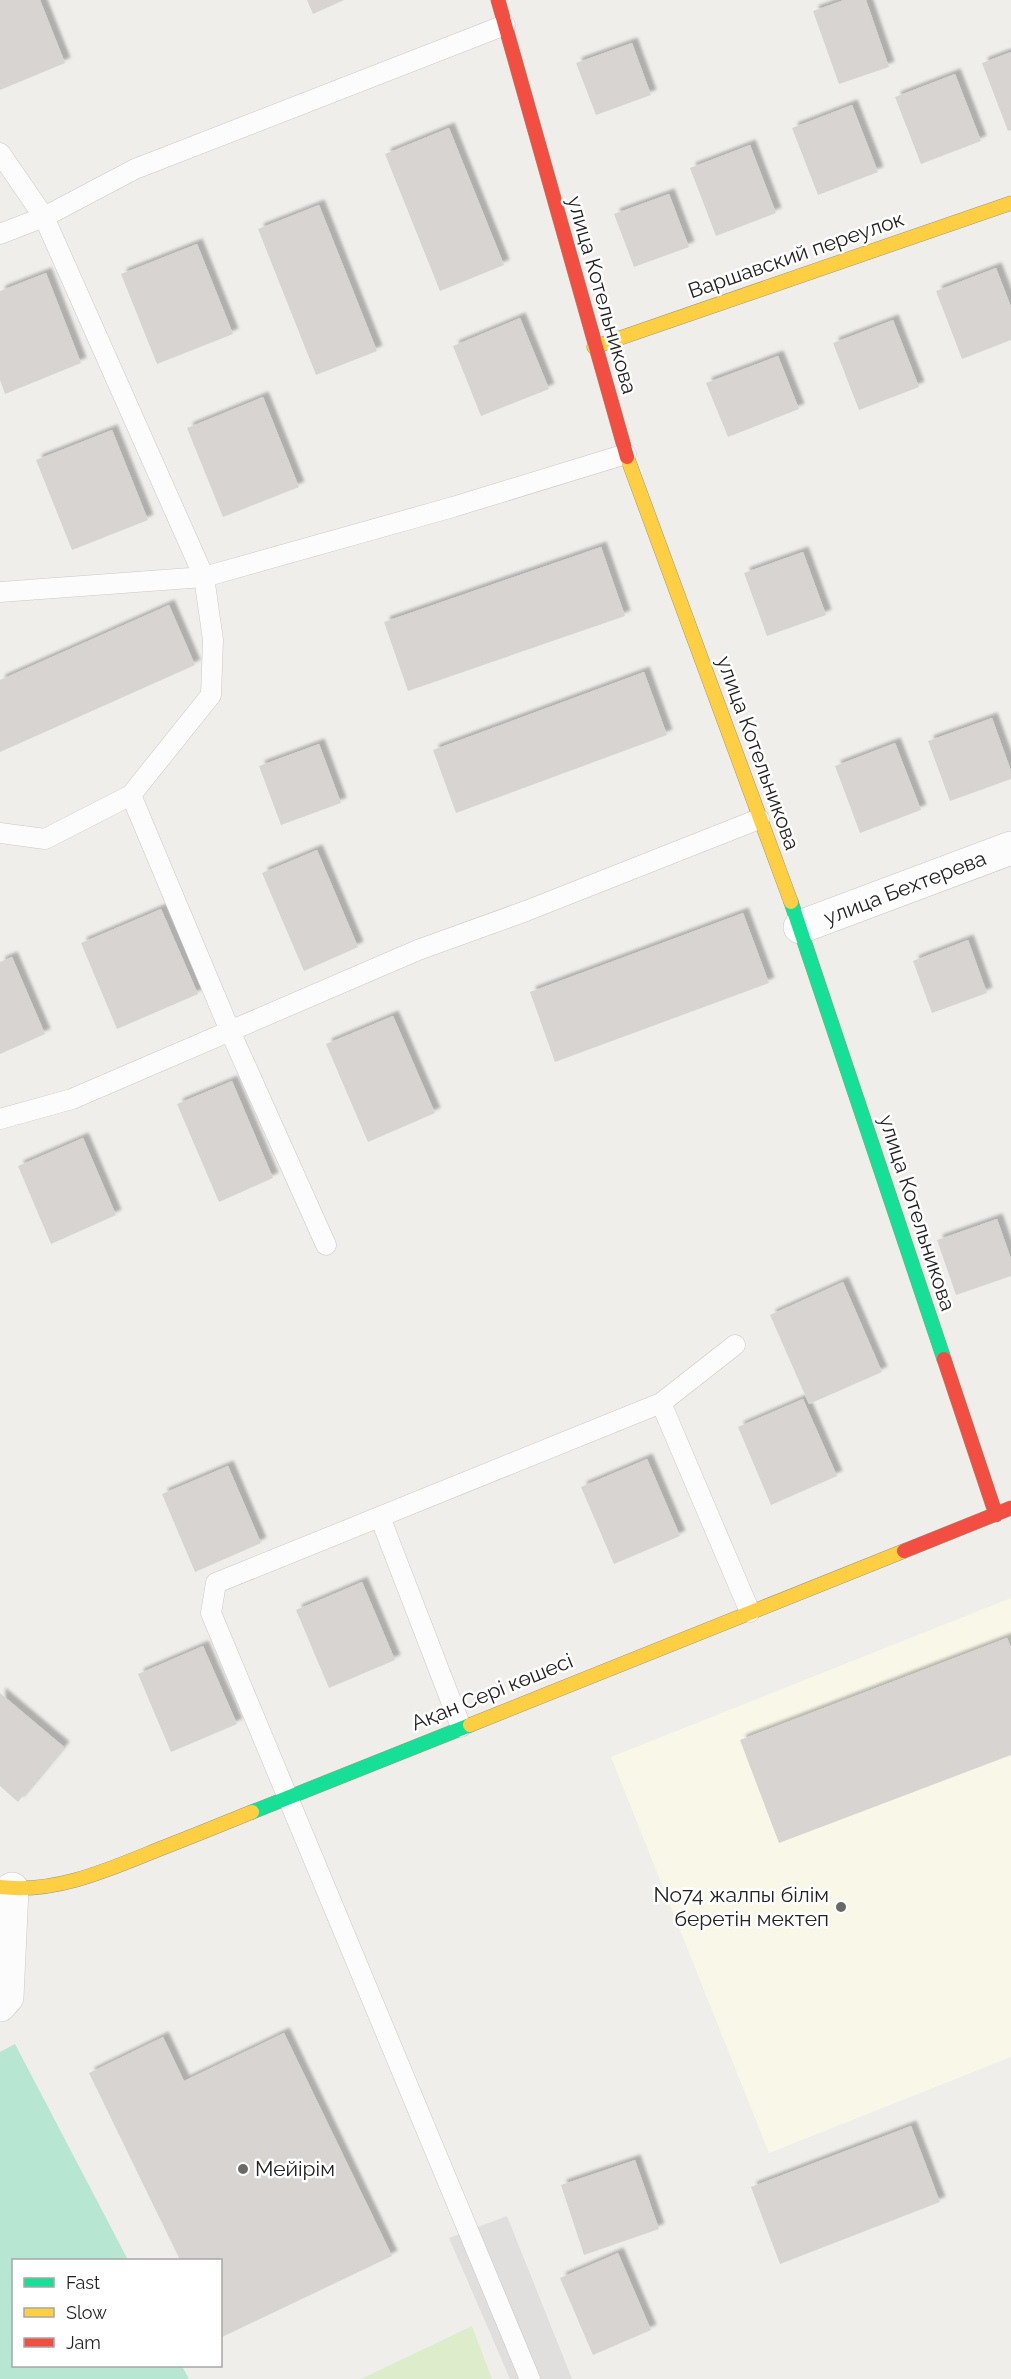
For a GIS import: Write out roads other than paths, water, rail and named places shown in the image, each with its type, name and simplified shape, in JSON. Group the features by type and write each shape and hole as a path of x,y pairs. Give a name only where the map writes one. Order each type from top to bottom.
{"street":[{"name":"улица Котельникова","path":"498,0 626,454 800,927 996,1515"},
{"name":"Варшавский переулок","path":"594,347 1011,202"},
{"name":"улица Бехтерева","path":"800,927 1011,848"},
{"name":"Ақан Сері көшесі","path":"6,1888 48,1886 115,1867 1011,1509"},
{"path":"0,2005 7,1996 6,1888"}],"lane":[{"path":"0,234 44,217 135,169 505,25"},
{"path":"0,153 44,217 204,577 213,640 211,695 131,795 45,839 0,833"},
{"path":"0,592 204,577 453,507 626,454"},
{"path":"131,795 230,1031 326,1245"},
{"path":"0,1119 72,1099 418,950 526,911 759,819"},
{"path":"530,2379 211,1613 216,1583 661,1403 735,1345"},
{"path":"661,1403 750,1612"},
{"path":"380,1517 461,1727"}],"place":[{"name":"No74 жалпы білім беретін мектеп","path":"841,1907"},
{"name":"Мейiрiм","path":"243,2169"}]}
